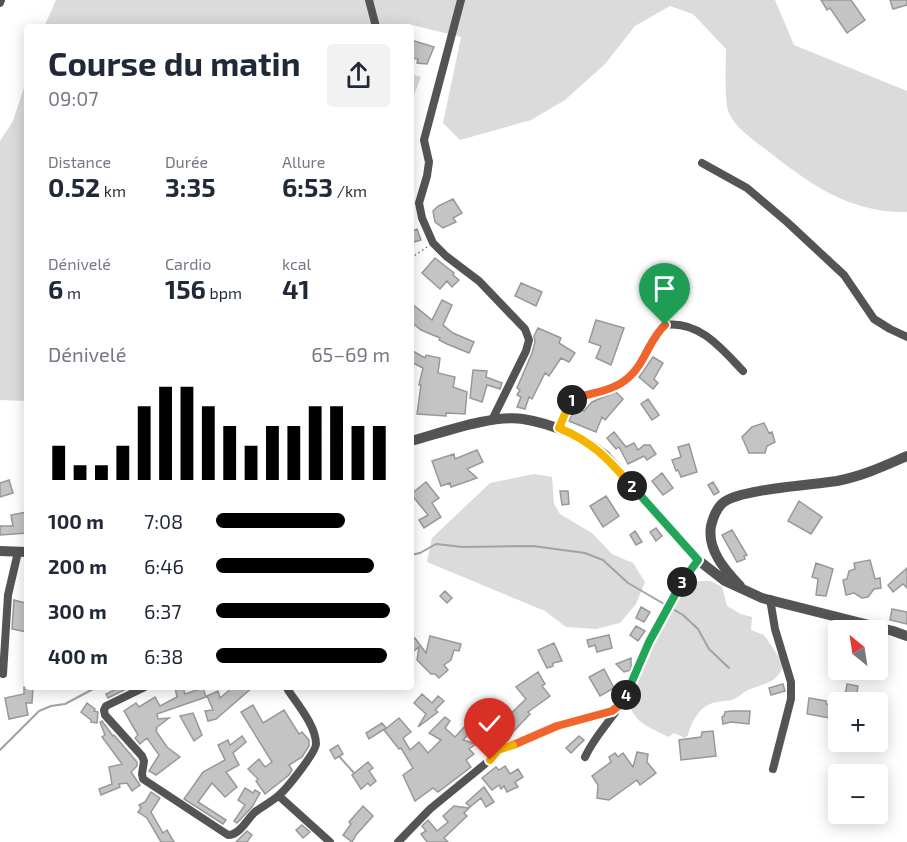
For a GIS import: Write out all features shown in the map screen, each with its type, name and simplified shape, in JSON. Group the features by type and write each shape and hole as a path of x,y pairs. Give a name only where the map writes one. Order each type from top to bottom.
{"street":[{"path":"369,0 374,24"},
{"path":"461,0 424,140 429,162 419,203 422,218 433,243 446,256 480,280 525,329 529,340 522,360 492,420"},
{"path":"702,163 747,188 779,215 844,276 874,319 907,337"},
{"path":"559,428 573,400 601,393 631,377 665,325 689,326 713,340 743,371"},
{"path":"414,440 492,420 522,418 559,428 591,444 606,456 698,560 725,581 745,592 907,636"},
{"path":"745,592 718,560 711,544 710,532 713,520 723,502 746,494 840,480 870,473 907,456"},
{"path":"0,551 22,552 8,595 3,674"},
{"path":"585,757 593,739 621,704 673,596 698,560"},
{"path":"770,599 775,629 791,681 791,699 773,769"},
{"path":"139,690 106,706 104,710 105,715 142,756 143,779 228,835 236,833 253,814 279,796 315,752 316,745 312,728 288,690"},
{"path":"398,842 430,809 490,760 498,750 557,726 612,711 621,704"},
{"path":"279,796 330,842"}],"path":[{"path":"414,256 433,243"}],"shaded area":[{"path":"56,0 775,0 794,45 907,91 907,212 866,207 830,194 797,173 744,132 731,118 727,108 726,49 693,14 670,6 635,26 605,64 565,100 531,120 460,140 443,123 461,37 414,24 45,24"},
{"path":"414,75 421,77 414,95"},
{"path":"24,87 24,401 0,400 0,141 13,121"},
{"path":"534,474 552,477 554,504 560,514 592,533 612,554 633,563 645,582 636,604 620,623 596,629 566,627 545,611 427,562 432,538 490,483"},
{"path":"692,581 711,581 722,587 727,606 752,617 751,630 764,635 784,664 778,676 770,682 748,690 732,700 706,706 695,718 685,738 674,733 669,737 645,725 635,716 625,690 658,633 678,589"}],"building":[{"path":"821,0 851,0 865,20 847,33 830,8 827,10"},
{"path":"890,0 907,0 907,5 893,9"},
{"path":"414,41 434,47 427,64 417,63 418,59 414,58"},
{"path":"453,199 462,213 453,218 456,222 443,228 435,222 433,211"},
{"path":"417,229 421,240 414,242 414,230"},
{"path":"435,258 459,280 452,287 447,281 440,289 422,273"},
{"path":"521,283 542,292 536,306 515,296"},
{"path":"442,300 452,305 443,325 453,333 474,342 469,353 439,340 440,338 414,324 414,305 432,320"},
{"path":"596,320 624,328 611,365 596,358 601,346 589,342"},
{"path":"538,328 561,338 559,343 575,353 569,362 561,358 549,376 545,373 532,399 529,397 525,409 517,407 521,397 517,395 520,390 517,388 532,353 534,336"},
{"path":"414,352 425,358 426,355 440,358 438,373 455,377 453,387 467,392 465,414 446,413 446,416 417,414 423,368 414,364"},
{"path":"653,357 663,363 654,379 658,383 653,389 639,377"},
{"path":"473,370 487,371 486,377 502,383 500,389 487,385 482,402 470,398"},
{"path":"616,392 623,399 605,420 602,417 596,432 569,421 575,407 584,411 592,402"},
{"path":"648,399 659,415 652,420 641,404"},
{"path":"764,423 769,433 772,432 775,442 767,446 765,453 749,453 742,437 752,427"},
{"path":"614,432 626,447 634,443 638,450 644,445 650,445 656,454 647,460 644,456 628,464 619,447 616,449 607,438"},
{"path":"689,444 697,472 681,477 672,460 681,457 678,447"},
{"path":"477,450 483,462 467,469 477,478 451,487 450,483 441,486 432,461 454,454 455,459"},
{"path":"662,473 673,488 663,495 652,481"},
{"path":"9,480 13,493 0,497 0,483"},
{"path":"426,482 439,498 432,503 441,517 424,528 419,520 428,515 414,498 414,492"},
{"path":"713,482 719,492 714,495 708,485"},
{"path":"560,491 568,491 569,504 562,505"},
{"path":"606,496 619,516 603,527 590,506"},
{"path":"799,501 822,517 811,534 788,521"},
{"path":"24,513 24,533 0,535 0,526 13,526 11,515"},
{"path":"656,528 662,536 656,541 650,532"},
{"path":"732,530 747,555 744,556 745,559 737,562 722,535"},
{"path":"635,531 642,542 636,545 630,535"},
{"path":"870,560 875,579 880,578 881,588 874,589 868,597 862,598 854,593 846,595 843,580 847,579 849,571 855,569 854,563"},
{"path":"816,563 833,569 826,596 816,595 818,579 812,577"},
{"path":"907,568 907,588 903,584 893,592 888,585"},
{"path":"445,591 452,598 447,603 440,596"},
{"path":"14,600 24,603 24,631 12,629"},
{"path":"641,607 650,612 644,622 636,618"},
{"path":"892,609 907,612 907,624 890,620"},
{"path":"636,626 645,631 638,641 630,635"},
{"path":"609,635 612,648 597,652 595,645 589,647 587,640"},
{"path":"430,636 461,644 459,651 454,650 451,660 444,665 448,670 439,678 431,674 417,660 419,647 414,651 414,639 426,653"},
{"path":"554,643 562,661 553,663 553,666 547,668 538,650"},
{"path":"631,658 631,670 624,672 616,664"},
{"path":"604,669 614,688 600,696 589,677"},
{"path":"538,672 545,684 542,686 550,696 528,712 530,714 513,732 502,722 526,699 516,687"},
{"path":"783,684 785,691 771,695 769,688"},
{"path":"847,684 858,686 857,692 846,692"},
{"path":"24,690 33,690 32,703 26,703 28,715 9,719 5,698 24,694"},
{"path":"114,690 124,690 108,698 106,694"},
{"path":"175,690 184,690 185,694 204,690 206,697 157,714 158,719 169,718 156,728 156,731 167,747 180,757 156,775 149,771 159,755 147,738 140,744 135,738 138,735 124,711 136,703 139,707 155,697 160,706 177,697"},
{"path":"229,690 250,690 216,719 208,721 205,711 213,710 207,696 218,691 220,698"},
{"path":"422,694 432,703 438,696 444,701 435,710 438,712 418,727 426,714 414,703"},
{"path":"809,698 826,701 828,704 828,718 807,714"},
{"path":"87,703 98,712 97,723 91,722 81,712"},
{"path":"253,705 263,723 284,710 299,734 302,732 309,740 309,746 302,757 289,765 292,770 289,775 265,794 256,781 258,779 248,769 259,759 265,767 272,762 241,712"},
{"path":"750,711 749,724 731,722 723,724 722,717 725,712"},
{"path":"193,713 202,735 194,741 180,716"},
{"path":"445,717 450,721 445,728 455,737 466,725 473,730 463,740 476,744 469,749 474,754 466,760 471,767 438,792 433,788 415,801 403,775 413,768 401,748 399,749 384,730 399,718 411,732 403,738 410,750 419,742 428,753 441,740 429,733"},
{"path":"102,721 137,762 137,766 131,772 140,785 132,791 127,783 119,784 120,787 101,795 99,789 112,784 109,767 122,764 102,737 105,735 100,722"},
{"path":"382,723 386,728 369,739 366,733"},
{"path":"713,731 716,756 681,760 679,740 701,737 702,732"},
{"path":"242,736 246,742 233,753 239,765 226,772 237,787 225,797 212,783 198,802 226,820 223,824 184,799 203,772 225,760 218,745 228,740 230,745"},
{"path":"579,736 584,740 571,753 566,748"},
{"path":"338,745 343,754 335,759 330,750"},
{"path":"637,752 648,754 647,762 656,773 640,785 637,780 609,800 597,798 598,785 592,776 611,762 609,757 615,753 618,757 623,753 633,767"},
{"path":"368,762 373,768 369,771 376,781 370,786 368,783 361,789 352,775"},
{"path":"505,766 510,774 518,769 523,777 515,782 518,787 507,792 504,786 501,789 499,785 492,790 482,778 496,767 499,770"},
{"path":"484,787 494,802 486,807 481,798 470,807 466,803"},
{"path":"245,788 253,793 255,790 260,793 252,807 237,823 234,821 245,805 238,800"},
{"path":"151,792 160,798 151,812 163,833 167,830 174,842 161,842 147,818 138,812 141,808 139,805 145,802"},
{"path":"363,806 373,816 352,842 343,835 351,824 349,822"},
{"path":"454,806 469,808 464,813 467,816 444,838 448,842 427,842 421,834 426,831 422,826 428,820 437,831 448,822 443,816"},
{"path":"302,825 310,832 303,838 296,830"},
{"path":"247,831 252,835 247,842 236,842"}],"waterway":[{"path":"414,554 436,544 463,547 533,546 585,553 603,560 628,583 683,615 698,629 709,649 729,668"},
{"path":"0,750 39,711 65,704 91,690"},
{"path":"338,755 354,773"}],"route":[{"path":"490,760 498,750 557,726 612,711 621,704 673,596 698,560 606,456 591,444 559,428 573,400 601,393 631,377 665,325"}]}
